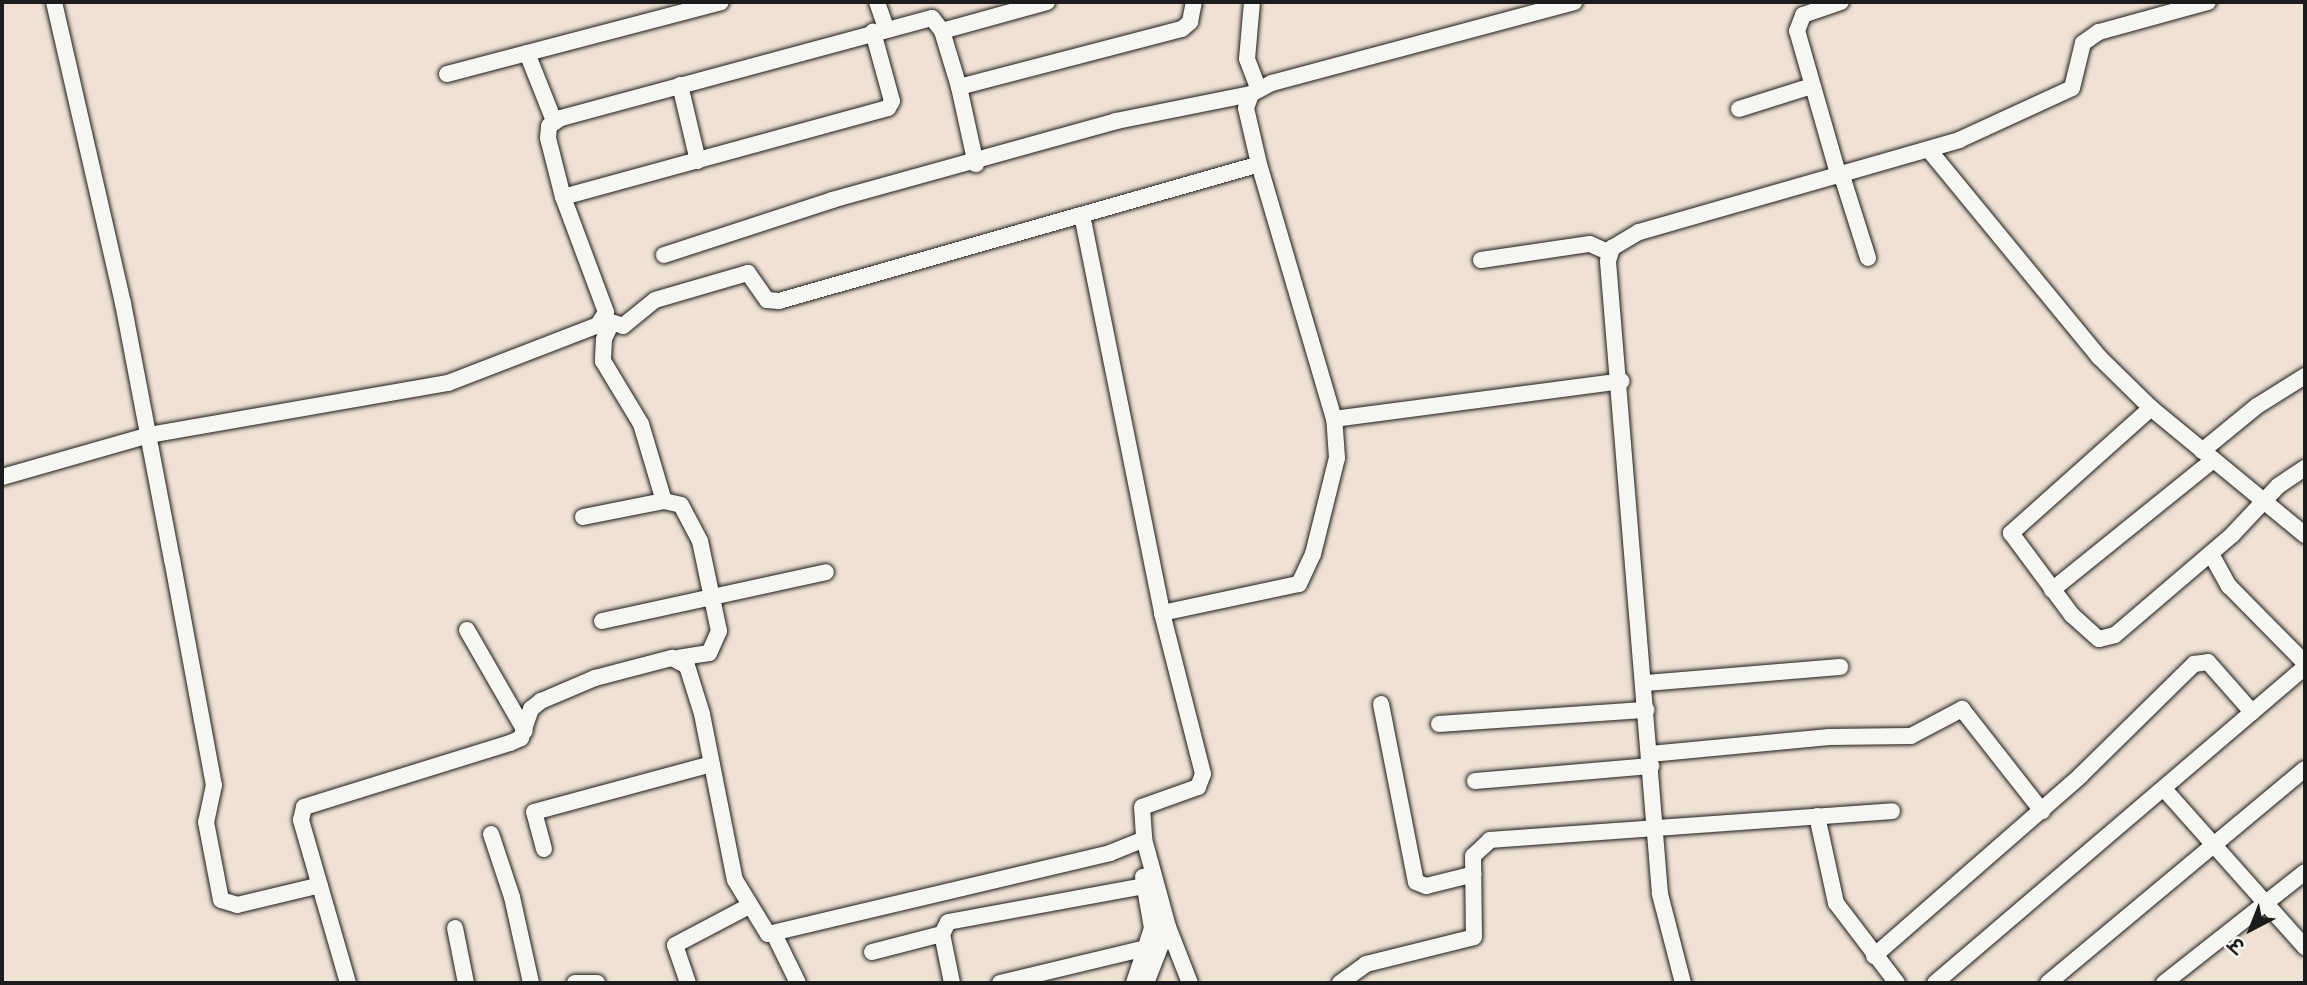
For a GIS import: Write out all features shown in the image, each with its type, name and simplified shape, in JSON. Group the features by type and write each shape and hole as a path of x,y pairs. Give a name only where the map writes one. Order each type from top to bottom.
{"street":[{"path":"54,2 149,435 214,785 206,822 220,900 237,905 320,885"},
{"path":"447,74 721,2"},
{"path":"563,197 888,108 892,101 877,2"},
{"path":"932,2 959,87 976,164"},
{"path":"554,121 880,30 939,25 1047,2"},
{"path":"959,87 1182,29 1190,22 1194,2"},
{"path":"1162,614 1300,584 1334,476 1334,419 1259,164 1247,108 1254,91 1247,59 1252,2"},
{"path":"664,255 845,197 976,164 1149,113 1254,91 1574,2"},
{"path":"1841,2 1797,22 1811,86 1868,258"},
{"path":"1610,253 1632,234 1929,150 2072,88 2083,43 2099,32 2208,2"},
{"path":"527,53 554,121 548,138 563,197 608,322 602,345 603,361 640,424 664,501"},
{"path":"680,85 698,161"},
{"path":"1739,109 1811,86"},
{"path":"1929,150 2099,357 2151,408 2305,535"},
{"path":"2,477 149,435 448,383 608,322 628,324 662,297 741,274 752,275 767,300 779,302 1259,164"},
{"path":"1082,215 1162,614 1203,775 1198,787 1142,807 1146,847 1144,886 1152,922 1134,983"},
{"path":"1481,260 1590,244 1610,253"},
{"path":"1610,253 1664,922 1684,983"},
{"path":"2052,590 2207,455 2257,406 2305,376"},
{"path":"1334,419 1621,381"},
{"path":"2151,408 2013,529 2013,541 2091,636 2107,638 2211,554 2262,501 2305,468"},
{"path":"348,983 301,820 304,807 500,747 525,731 531,709 557,693 595,677 716,647 713,595 700,541 678,502 664,501 583,517"},
{"path":"1935,983 2164,789 2305,665 2229,586 2211,554"},
{"path":"602,621 826,572"},
{"path":"467,630 525,731"},
{"path":"679,658 695,689 712,764 727,854 763,932 775,936 1110,853 1146,847"},
{"path":"1874,956 2042,811 2200,661 2216,669 2252,712"},
{"path":"1645,683 1840,667"},
{"path":"1381,704 1416,883 1426,886 1474,874"},
{"path":"1440,724 1647,709"},
{"path":"1475,781 1829,737 1911,736 1962,709 2042,811"},
{"path":"544,849 534,813 712,764"},
{"path":"2048,983 2305,769"},
{"path":"2164,789 2305,947"},
{"path":"1340,983 1366,964 1475,937 1473,856 1490,840 1892,811"},
{"path":"1817,816 1836,903 1897,983"},
{"path":"491,834 512,897 531,983"},
{"path":"1146,847 1168,928 1190,983"},
{"path":"2164,983 2305,872"},
{"path":"952,983 942,934 948,922 1144,886"},
{"path":"688,983 675,945 749,906"},
{"path":"455,928 466,983"},
{"path":"1146,983 1168,928"},
{"path":"873,952 942,934"},
{"path":"775,936 798,983"},
{"path":"1000,983 1146,948"},
{"path":"575,983 597,983"}]}
